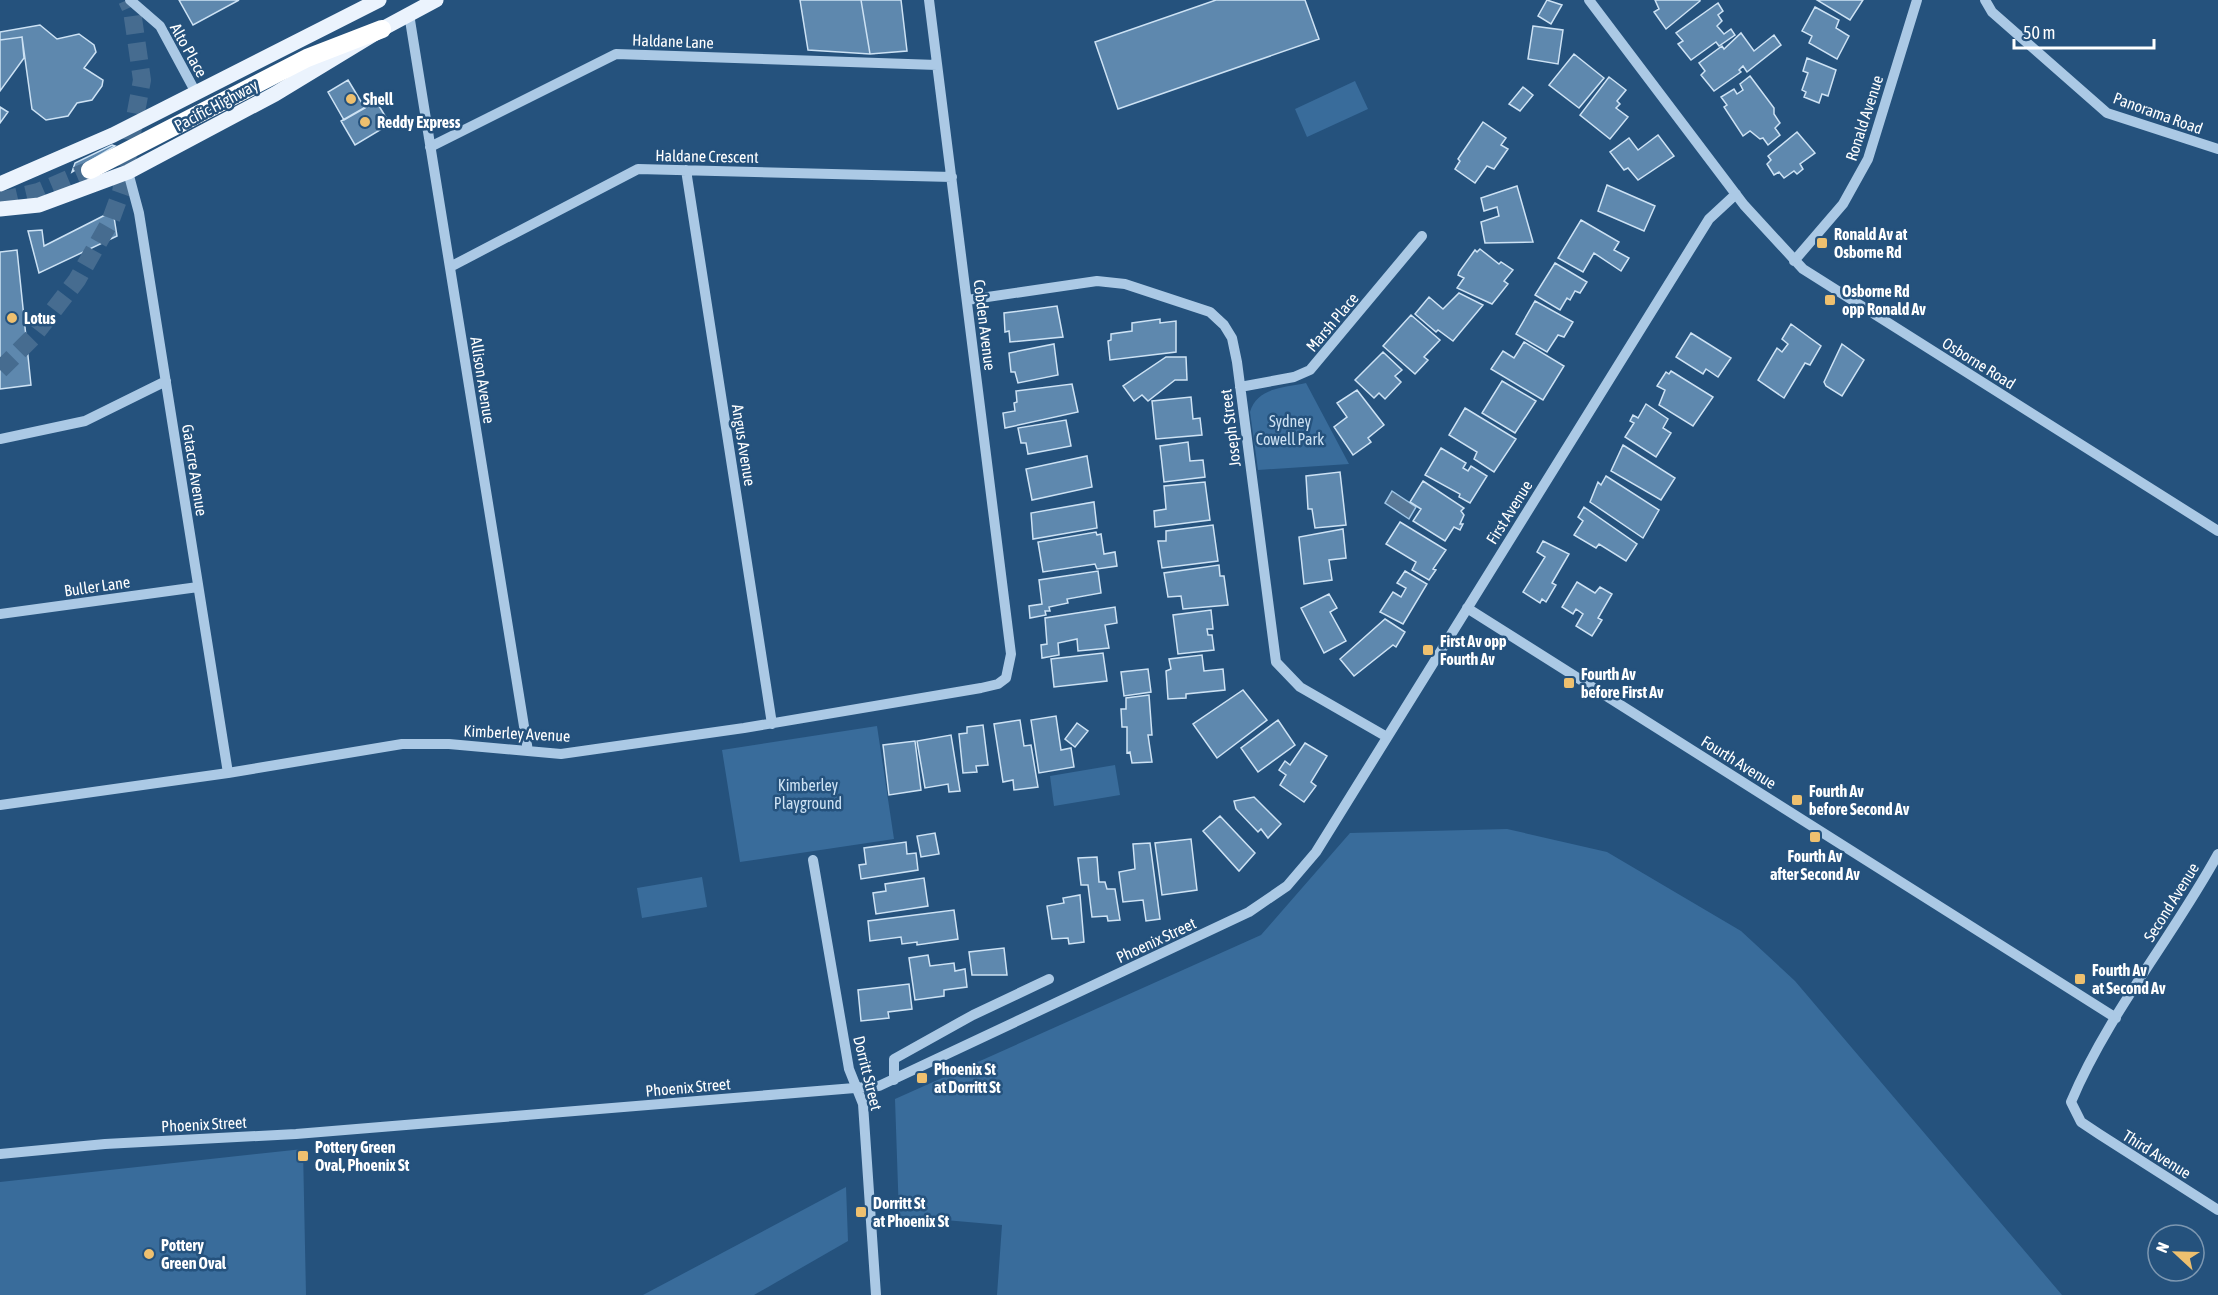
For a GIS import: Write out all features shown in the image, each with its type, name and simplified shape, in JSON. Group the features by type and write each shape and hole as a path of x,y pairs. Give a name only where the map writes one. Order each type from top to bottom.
{"highway":[{"path":"90,170 307,58 382,29"}],"main road":[{"name":"Pacific Highway","path":"0,184 113,135 195,91 379,0"},
{"name":"Pacific Highway","path":"0,209 39,205 128,172 275,94 382,29 436,0"}],"street":[{"name":"Alto Place","path":"130,0 160,26 195,91"},
{"name":"Cobden Avenue","path":"929,0 1011,654"},
{"name":"Osborne Road","path":"1589,0 1736,194 1794,261 1813,277 2218,531"},
{"name":"Ronald Avenue","path":"1794,261 1843,204 1864,167 1917,0"},
{"name":"Panorama Road","path":"1985,0 1992,12 2107,113 2218,149"},
{"name":"Allison Avenue","path":"409,14 528,751"},
{"name":"Haldane Lane","path":"430,147 616,54 937,65"},
{"name":"Haldane Crescent","path":"450,267 638,169 952,177"},
{"name":"Angus Avenue","path":"686,170 772,724"},
{"name":"Gatacre Avenue","path":"128,172 137,201 228,773"},
{"name":"First Avenue","path":"1316,852 1709,219 1736,194"},
{"name":"Marsh Place","path":"1240,387 1294,377 1310,370 1422,236"},
{"name":"Joseph Street","path":"967,300 1097,281 1125,284 1184,301 1210,312 1224,325 1232,338 1240,387 1276,662 1300,687 1387,737"},
{"path":"0,439 85,421 166,381"},
{"name":"Buller Lane","path":"0,615 198,587"},
{"name":"Fourth Avenue","path":"1467,608 2116,1018"},
{"name":"Kimberley Avenue","path":"0,805 228,773 402,744 449,744 561,754 772,724 998,684 1006,678 1011,654"},
{"name":"Phoenix Street","path":"0,1154 105,1144 296,1134 879,1086 1249,912 1287,886 1316,852"},
{"name":"Dorritt Street","path":"813,860 849,1070 858,1088 864,1112 876,1295"},
{"name":"Second Avenue","path":"2082,1122 2071,1102 2080,1081 2116,1018 2216,862"},
{"path":"894,1080 894,1059 973,1015 1049,980"},
{"name":"Third Avenue","path":"2082,1122 2218,1209"}],"green space":[{"path":"1355,81 1368,109 1307,137 1295,109"},
{"name":"Sydney Cowell Park","path":"1306,383 1349,464 1258,470 1250,412 1254,404 1265,393 1272,390"},
{"name":"Kimberley Playground","path":"877,726 894,839 740,862 722,750"},
{"path":"1115,765 1120,795 1054,806 1050,776"},
{"path":"1507,829 1607,852 1741,931 1795,981 2062,1295 997,1295 1002,1225 899,1216 895,1099 1261,935 1350,833"},
{"path":"702,877 707,907 642,918 637,888"},
{"name":"Pottery Green Oval","path":"303,1149 306,1295 0,1295 0,1182"},
{"path":"846,1187 848,1241 754,1295 643,1295"}],"shaded area":[{"path":"1392,491 1416,507 1409,519 1385,503"}],"building":[{"path":"179,0 239,0 193,25"},
{"path":"800,0 861,0 870,54 808,50"},
{"path":"861,0 901,0 907,51 870,54"},
{"path":"1216,0 1305,0 1319,39 1118,109 1095,42"},
{"path":"1547,0 1562,5 1551,24 1538,16"},
{"path":"1655,0 1700,1 1666,29 1654,12 1659,9"},
{"path":"1817,0 1863,0 1850,20"},
{"path":"1718,3 1723,11 1718,15 1722,21 1717,26 1724,34 1731,29 1735,35 1719,46 1716,42 1691,60 1678,44 1683,41 1676,33"},
{"path":"1815,7 1839,20 1836,28 1849,36 1837,59 1809,43 1812,36 1802,31"},
{"path":"40,25 57,39 79,34 94,45 96,52 84,68 103,80 102,86 92,100 77,103 68,116 46,120 32,109 22,37 0,40 0,32"},
{"path":"1533,26 1563,30 1558,64 1528,59"},
{"path":"1741,33 1754,51 1774,35 1781,45 1747,72 1743,66 1739,70 1741,72 1714,91 1701,75 1705,71 1699,63 1722,46 1724,49"},
{"path":"22,37 24,58 0,91 0,40"},
{"path":"1574,54 1604,78 1579,108 1549,85"},
{"path":"1807,58 1836,70 1828,96 1822,94 1819,103 1804,97 1806,92 1802,90 1808,73 1803,71"},
{"path":"1750,76 1774,108 1774,114 1780,123 1775,128 1780,135 1768,145 1763,138 1760,139 1750,131 1743,136 1724,107 1727,105 1721,97 1734,89 1737,94 1743,90 1740,84"},
{"path":"1609,77 1626,90 1617,101 1620,104 1616,108 1628,117 1610,139 1580,115"},
{"path":"348,80 365,108 344,120 328,92"},
{"path":"1523,87 1533,95 1520,111 1509,104"},
{"name":"Reddy Express","path":"376,101 390,124 355,145 341,121"},
{"path":"0,107 8,112 0,123"},
{"path":"1483,122 1506,138 1501,145 1508,149 1494,169 1487,166 1475,183 1455,169 1460,161 1458,159"},
{"path":"1797,132 1815,153 1800,164 1803,169 1797,174 1794,171 1784,178 1779,172 1774,175 1767,164 1771,160 1768,156"},
{"path":"1658,135 1674,156 1638,180 1628,168 1624,170 1610,152 1629,138 1638,150"},
{"path":"112,145 115,146 72,172 75,163"},
{"path":"1607,185 1655,206 1644,231 1598,211"},
{"path":"1517,186 1533,242 1485,243 1481,222 1499,216 1497,207 1484,211 1481,198"},
{"path":"113,211 117,236 39,273 28,231 42,230 44,246"},
{"path":"1581,220 1619,242 1614,250 1629,258 1621,271 1594,253 1583,272 1558,258"},
{"path":"1480,249 1499,264 1501,262 1513,270 1504,281 1508,284 1492,304 1457,288 1464,278 1458,275 1459,272 1475,250 1477,252"},
{"name":"Lotus","path":"17,250 31,385 0,389 0,252"},
{"path":"1555,263 1587,282 1580,293 1575,291 1570,300 1567,298 1560,310 1535,295"},
{"path":"1459,293 1483,305 1453,341 1438,330 1436,332 1415,314 1429,297 1443,309"},
{"path":"1535,301 1573,322 1564,337 1558,335 1547,352 1516,334"},
{"path":"1057,306 1063,337 1010,342 1009,331 1005,332 1004,313"},
{"path":"1411,315 1440,340 1424,357 1428,360 1415,374 1383,346"},
{"path":"1160,319 1160,323 1176,321 1176,352 1110,360 1108,341 1111,340 1111,334 1132,331 1132,323"},
{"path":"1791,324 1821,346 1810,365 1805,363 1784,398 1758,380 1777,348 1782,352 1788,344 1782,339"},
{"path":"1691,333 1731,358 1718,377 1706,369 1703,374 1676,357"},
{"path":"1524,342 1564,366 1543,400 1491,369 1503,351 1514,358"},
{"path":"1054,344 1058,375 1018,383 1015,372 1011,372 1009,353"},
{"path":"1842,344 1864,360 1842,396 1826,386 1824,382"},
{"path":"1383,352 1402,370 1395,376 1401,382 1385,399 1379,393 1374,398 1355,380"},
{"path":"1166,357 1186,357 1187,380 1175,380 1148,401 1142,395 1134,401 1123,386"},
{"path":"1671,371 1713,397 1693,426 1659,405 1665,390 1657,386 1666,372 1669,374"},
{"path":"1502,381 1536,401 1515,433 1482,413"},
{"path":"1072,384 1078,412 1005,428 1003,413 1015,411 1016,391"},
{"path":"1357,390 1384,425 1368,438 1371,442 1353,455 1334,427 1347,417 1337,403"},
{"path":"1191,397 1193,419 1200,418 1202,435 1156,439 1152,401"},
{"path":"1646,404 1668,419 1663,428 1671,433 1656,457 1625,437 1634,423 1630,421 1633,415 1638,418"},
{"path":"1465,408 1516,439 1494,472 1474,459 1477,452 1449,435"},
{"path":"1066,420 1071,446 1028,454 1026,443 1021,443 1018,428"},
{"path":"1188,442 1190,461 1203,460 1205,477 1164,482 1160,446"},
{"path":"1623,445 1675,478 1661,500 1611,471"},
{"path":"1441,448 1466,463 1463,468 1468,471 1471,466 1487,476 1470,503 1459,497 1460,494 1425,475"},
{"path":"1087,456 1092,487 1032,500 1026,469"},
{"path":"1340,472 1346,525 1315,528 1312,509 1308,509 1306,476"},
{"path":"1606,476 1659,510 1643,538 1590,502 1598,482 1601,485"},
{"path":"1423,481 1464,508 1461,511 1464,515 1460,530 1454,527 1445,541 1413,521 1421,509 1410,502"},
{"path":"1205,482 1210,520 1155,527 1154,511 1166,509 1164,486"},
{"path":"1094,502 1097,528 1033,539 1031,513"},
{"path":"1584,507 1637,544 1626,561 1599,544 1596,548 1574,535 1583,521 1578,517"},
{"path":"1400,522 1446,550 1433,569 1436,570 1429,580 1412,570 1416,562 1386,544"},
{"path":"1213,525 1218,561 1162,568 1158,541 1166,541 1166,531"},
{"path":"1343,529 1346,558 1329,560 1332,580 1304,584 1299,537"},
{"path":"1096,532 1097,535 1101,534 1104,554 1115,552 1117,566 1097,569 1095,564 1043,572 1038,542"},
{"path":"1543,541 1569,554 1552,583 1556,585 1546,602 1542,599 1540,603 1523,592 1545,557 1537,552"},
{"path":"1219,565 1220,576 1224,576 1228,605 1183,609 1181,596 1168,597 1164,573"},
{"path":"1098,571 1101,593 1067,599 1068,603 1049,607 1050,611 1045,611 1046,615 1030,618 1029,606 1042,604 1039,580"},
{"path":"1405,571 1427,584 1403,624 1380,612 1393,592 1401,597 1406,588 1397,583"},
{"path":"1577,582 1595,593 1600,587 1612,594 1598,618 1602,620 1592,636 1576,626 1583,614 1576,609 1573,614 1562,607"},
{"path":"1329,594 1337,608 1330,612 1346,641 1324,653 1301,608"},
{"path":"1115,607 1117,623 1105,625 1109,648 1078,651 1077,639 1058,643 1059,655 1042,658 1041,645 1047,644 1045,618"},
{"path":"1211,610 1213,629 1207,629 1208,635 1212,635 1214,650 1178,654 1173,615"},
{"path":"1385,619 1405,632 1396,647 1393,645 1354,676 1340,659"},
{"path":"1103,653 1107,681 1054,687 1051,659"},
{"path":"1202,655 1204,671 1223,669 1225,690 1186,694 1186,698 1168,699 1166,671 1171,669 1169,659"},
{"path":"1148,669 1151,692 1124,696 1121,672"},
{"path":"1243,690 1267,720 1217,758 1193,724"},
{"path":"1149,695 1152,735 1148,735 1152,762 1132,763 1130,752 1127,753 1127,727 1122,727 1121,709 1126,709 1126,698"},
{"path":"1056,716 1061,750 1071,748 1074,767 1039,773 1031,720"},
{"path":"1020,720 1024,746 1031,745 1038,787 1014,790 1013,780 1003,782 994,724"},
{"path":"1278,720 1295,745 1258,772 1241,748"},
{"path":"1077,723 1088,731 1075,747 1065,739"},
{"path":"983,725 988,765 976,766 977,772 963,773 959,734 967,733 967,727"},
{"path":"951,735 960,791 949,792 948,784 925,788 917,741"},
{"path":"915,741 921,790 889,795 883,745"},
{"path":"1305,743 1327,756 1311,782 1316,786 1304,802 1280,785 1286,775 1279,770 1285,761 1290,765"},
{"path":"1254,797 1281,824 1268,838 1261,829 1258,832 1236,809 1234,801"},
{"path":"1220,816 1255,853 1239,871 1203,831"},
{"path":"935,833 939,854 921,857 917,836"},
{"path":"1191,839 1197,890 1162,895 1155,843"},
{"path":"906,842 907,854 916,853 918,870 861,879 859,865 866,864 864,848"},
{"path":"1150,843 1160,919 1146,921 1143,900 1123,902 1119,872 1135,869 1133,844"},
{"path":"1097,857 1099,882 1105,882 1107,889 1115,889 1120,920 1108,921 1107,916 1092,917 1088,885 1081,885 1078,858"},
{"path":"924,878 928,906 876,914 873,893 886,891 885,884"},
{"path":"1080,895 1084,942 1069,944 1068,938 1052,939 1047,906 1064,903 1063,898"},
{"path":"954,910 958,939 917,945 917,942 902,944 901,937 870,941 868,921"},
{"path":"1004,948 1007,975 972,975 969,952"},
{"path":"928,955 930,966 954,963 955,971 965,969 967,987 944,990 944,996 915,1000 909,958"},
{"path":"909,984 912,1009 888,1012 889,1018 861,1021 858,990"}],"tunnel":[{"path":"0,370 32,338 77,280 110,222 121,192 142,80 132,11 127,0"},
{"path":"0,201 38,192 90,170"}],"place":[{"name":"Shell","path":"351,99"},
{"name":"Reddy Express","path":"365,122"},
{"name":"Ronald Av at Osborne Rd","path":"1822,243"},
{"name":"Osborne Rd opp Ronald Av","path":"1830,300"},
{"name":"Lotus","path":"12,318"},
{"name":"First Av opp Fourth Av","path":"1428,650"},
{"name":"Fourth Av before First Av","path":"1569,683"},
{"name":"Fourth Av before Second Av","path":"1797,800"},
{"name":"Fourth Av after Second Av","path":"1815,837"},
{"name":"Fourth Av at Second Av","path":"2080,979"},
{"name":"Phoenix St at Dorritt St","path":"922,1078"},
{"name":"Pottery Green Oval, Phoenix St","path":"303,1156"},
{"name":"Dorritt St at Phoenix St","path":"861,1212"},
{"name":"Pottery Green Oval","path":"149,1254"}]}
